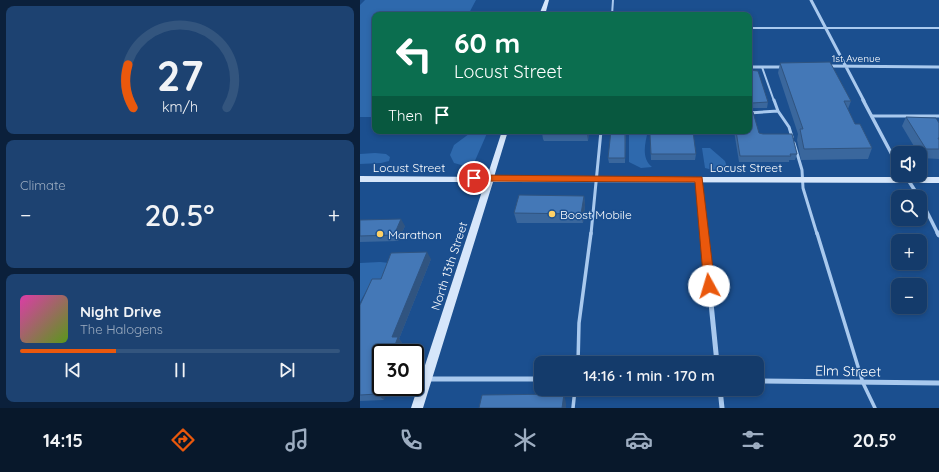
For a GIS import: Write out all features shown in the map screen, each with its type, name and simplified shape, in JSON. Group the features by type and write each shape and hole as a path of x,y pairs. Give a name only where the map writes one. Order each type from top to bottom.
{"street":[{"path":"543,12 547,0"},
{"path":"811,0 891,153"},
{"path":"752,66 793,66"},
{"name":"1st Avenue","path":"823,66 939,67"},
{"name":"North 13th Street","path":"417,408 504,134"},
{"name":"Locust Street","path":"360,179 803,179 891,177"},
{"path":"699,179 716,356"},
{"name":"Locust Street","path":"927,179 939,180"},
{"path":"927,212 939,235"},
{"path":"426,379 534,378"},
{"name":"Elm Street","path":"764,381 939,383"},
{"path":"721,396 722,408"}],"lane":[{"path":"612,12 613,0"},
{"path":"752,28 939,28"},
{"path":"762,67 778,111 789,127 802,170 803,188 863,383 875,408"},
{"path":"752,113 778,111"},
{"path":"872,116 939,116"},
{"path":"578,356 579,323 591,238 601,134"},
{"path":"573,408 574,396"}],"shaded area":[{"path":"365,0 476,0 470,12 372,12 372,117 360,117 360,5"},
{"path":"469,134 487,134 474,163 465,166 454,163 450,155 454,145"},
{"path":"629,134 647,134 645,155 652,167 641,168 629,162"},
{"path":"702,148 710,148 725,161 727,167 713,170 705,168"},
{"path":"360,154 386,154 390,157 389,161 360,164"},
{"path":"360,263 390,263 385,278 368,288 360,302"}],"building":[{"path":"830,62 851,101 844,101 855,124 860,124 872,148 804,149 800,129 803,129 780,63"},
{"path":"752,70 758,71 768,102 752,103"},
{"path":"752,112 759,133 792,134 797,154 790,154 791,156 740,156 736,134 752,134"},
{"path":"906,117 936,118 939,123 939,149 927,149 927,146 924,146"},
{"path":"611,134 625,134 625,158 608,158"},
{"path":"650,134 693,134 696,154 651,154"},
{"path":"519,195 584,196 581,214 514,213"},
{"path":"401,219 394,235 360,236 360,220"},
{"path":"427,252 392,337 398,337 395,344 372,344 372,394 360,395 360,305 372,279 381,279 391,253"},
{"path":"534,394 534,396 564,396 562,408 479,408 482,395"}],"place":[{"name":"Boost Mobile","path":"552,214"},
{"name":"Marathon","path":"380,234"}],"route":[{"path":"474,178 699,179 709,286"}]}
